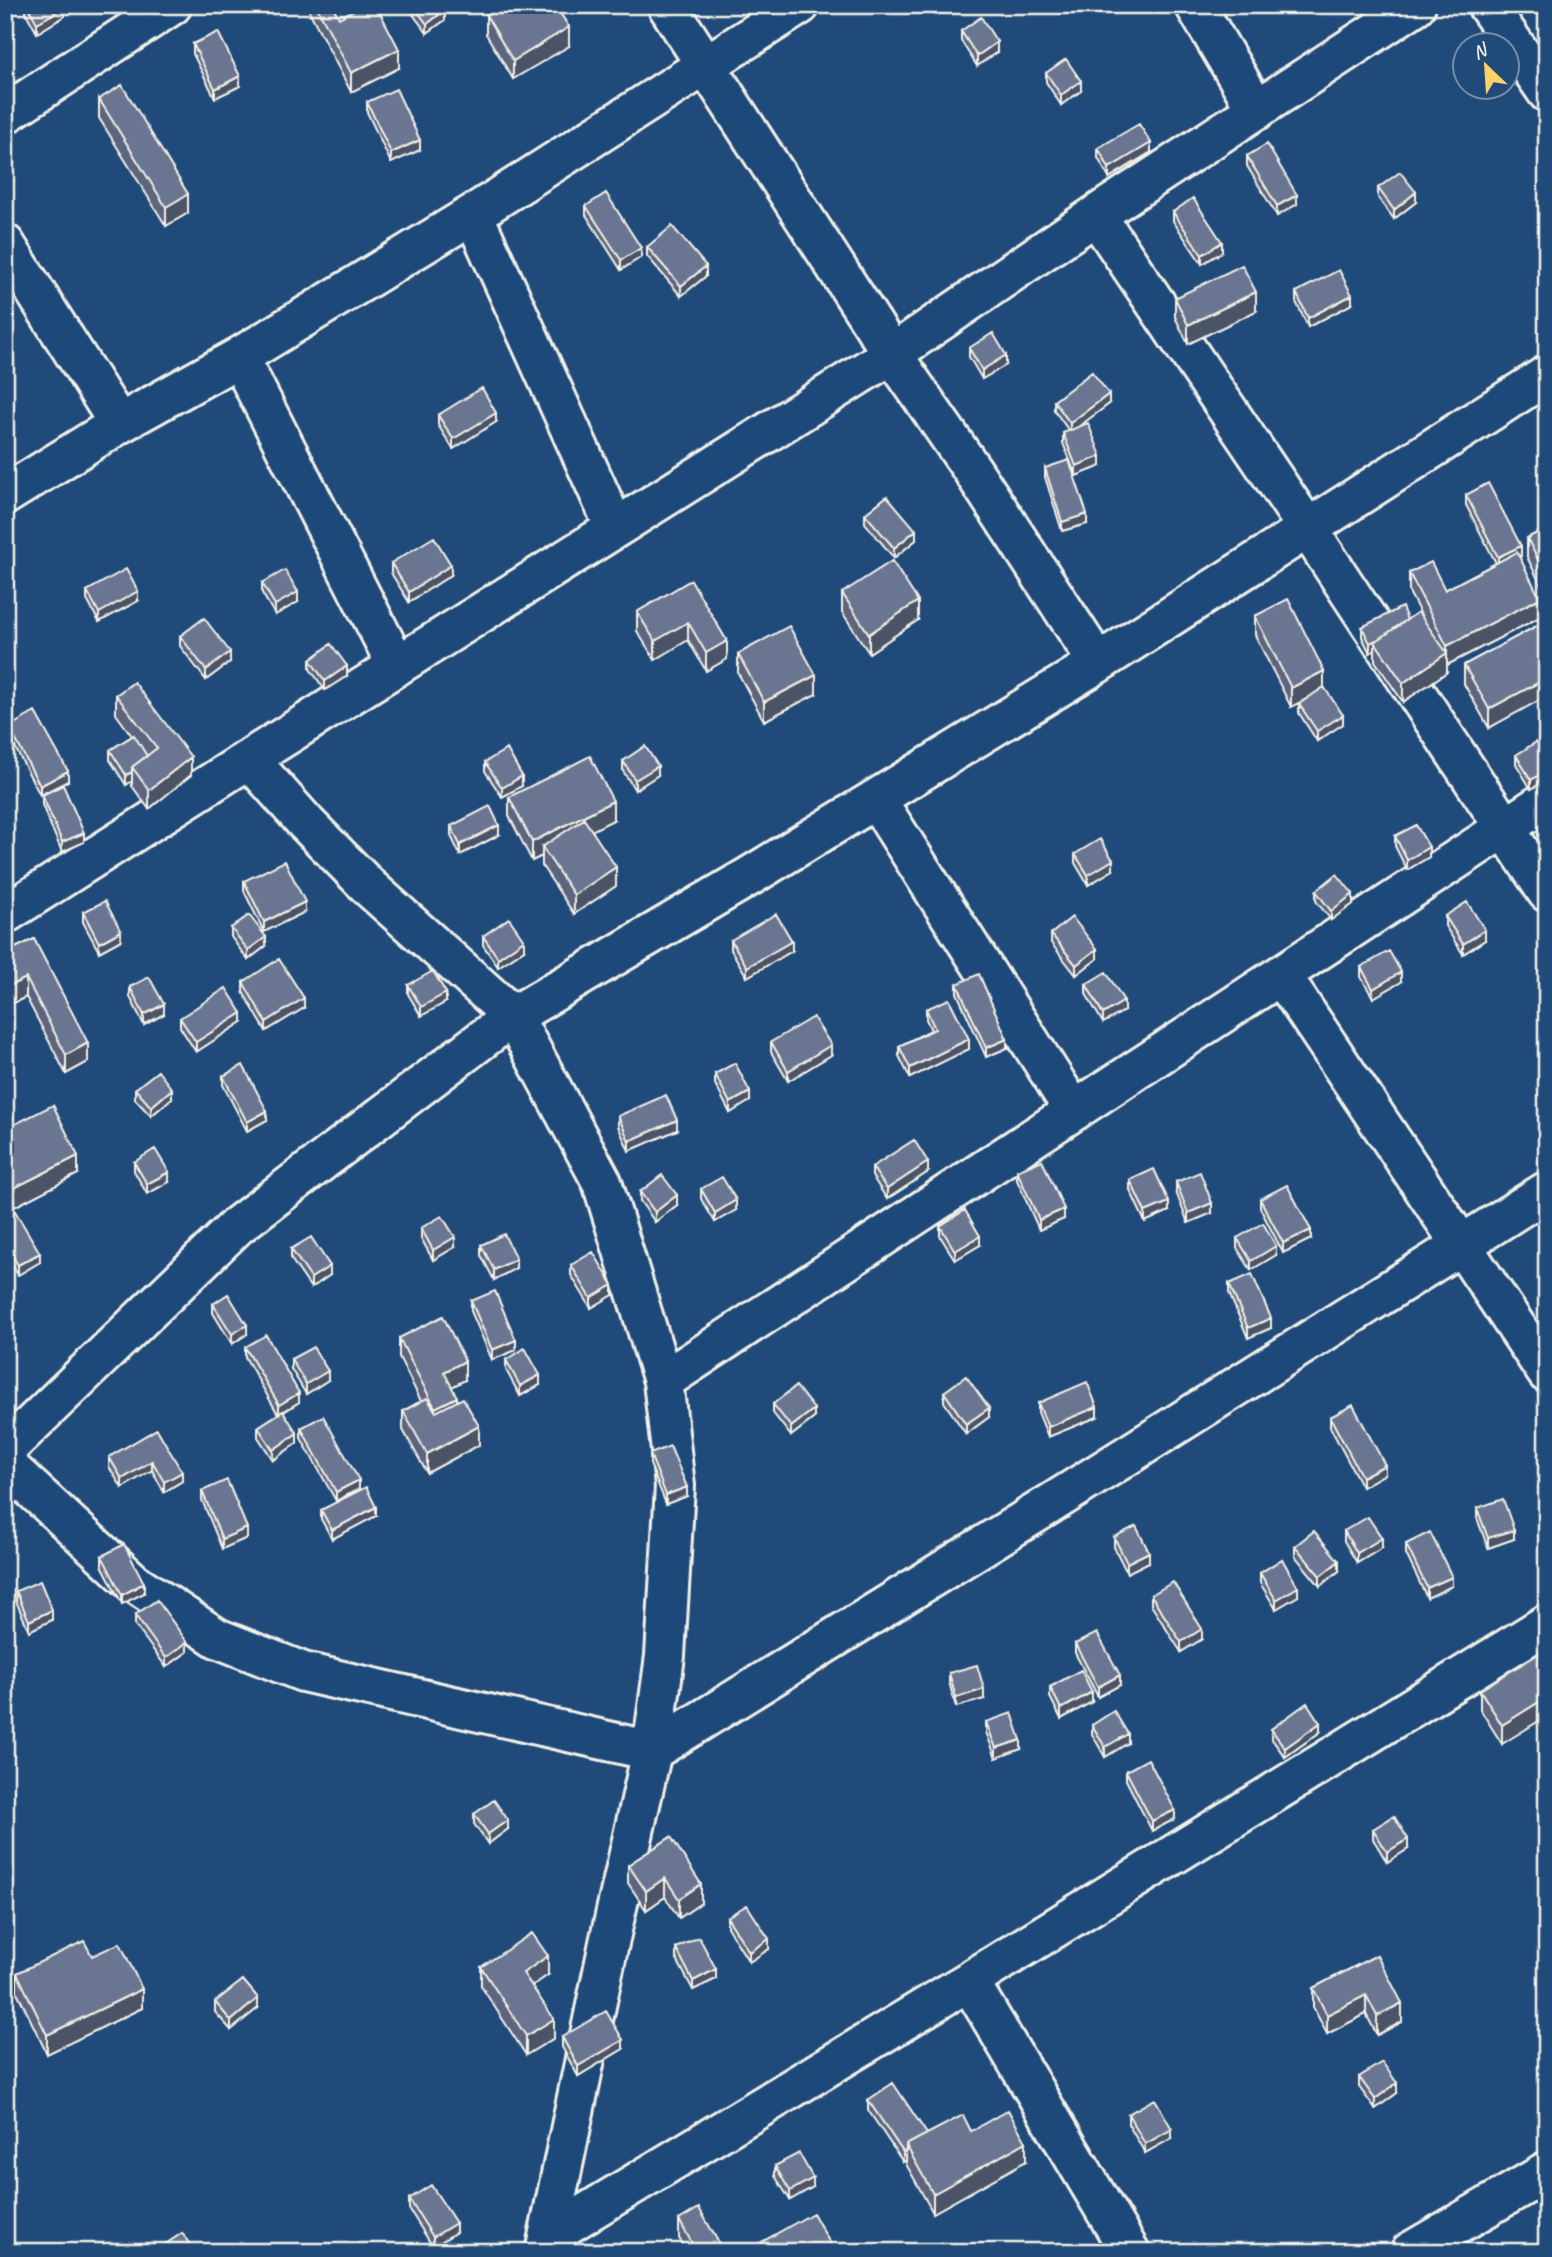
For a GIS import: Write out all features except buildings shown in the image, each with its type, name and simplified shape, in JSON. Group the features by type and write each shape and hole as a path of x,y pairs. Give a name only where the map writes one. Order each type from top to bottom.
{"street":[{"path":"5,114 172,5"},
{"path":"667,5 892,354 973,471 1098,663"},
{"path":"5,495 118,425 239,357 473,214 800,5"},
{"path":"1195,5 1257,110"},
{"path":"7,909 892,354 1416,5"},
{"path":"1487,5 1547,92"},
{"path":"473,214 615,528"},
{"path":"1097,215 1547,892"},
{"path":"5,244 118,425"},
{"path":"239,357 397,666"},
{"path":"5,1450 237,1226 513,1016 1098,663 1547,376"},
{"path":"249,759 306,823 371,889 513,1016 602,1182 663,1381 675,1486 665,1656 652,1751 547,2243"},
{"path":"876,799 1074,1111"},
{"path":"663,1381 1547,800"},
{"path":"1281,975 1547,1373"},
{"path":"5,1464 134,1582 216,1638 303,1672 652,1751 1547,1191"},
{"path":"547,2243 1547,1624"},
{"path":"969,1981 1130,2252"},
{"path":"1410,2252 1547,2172"}]}
